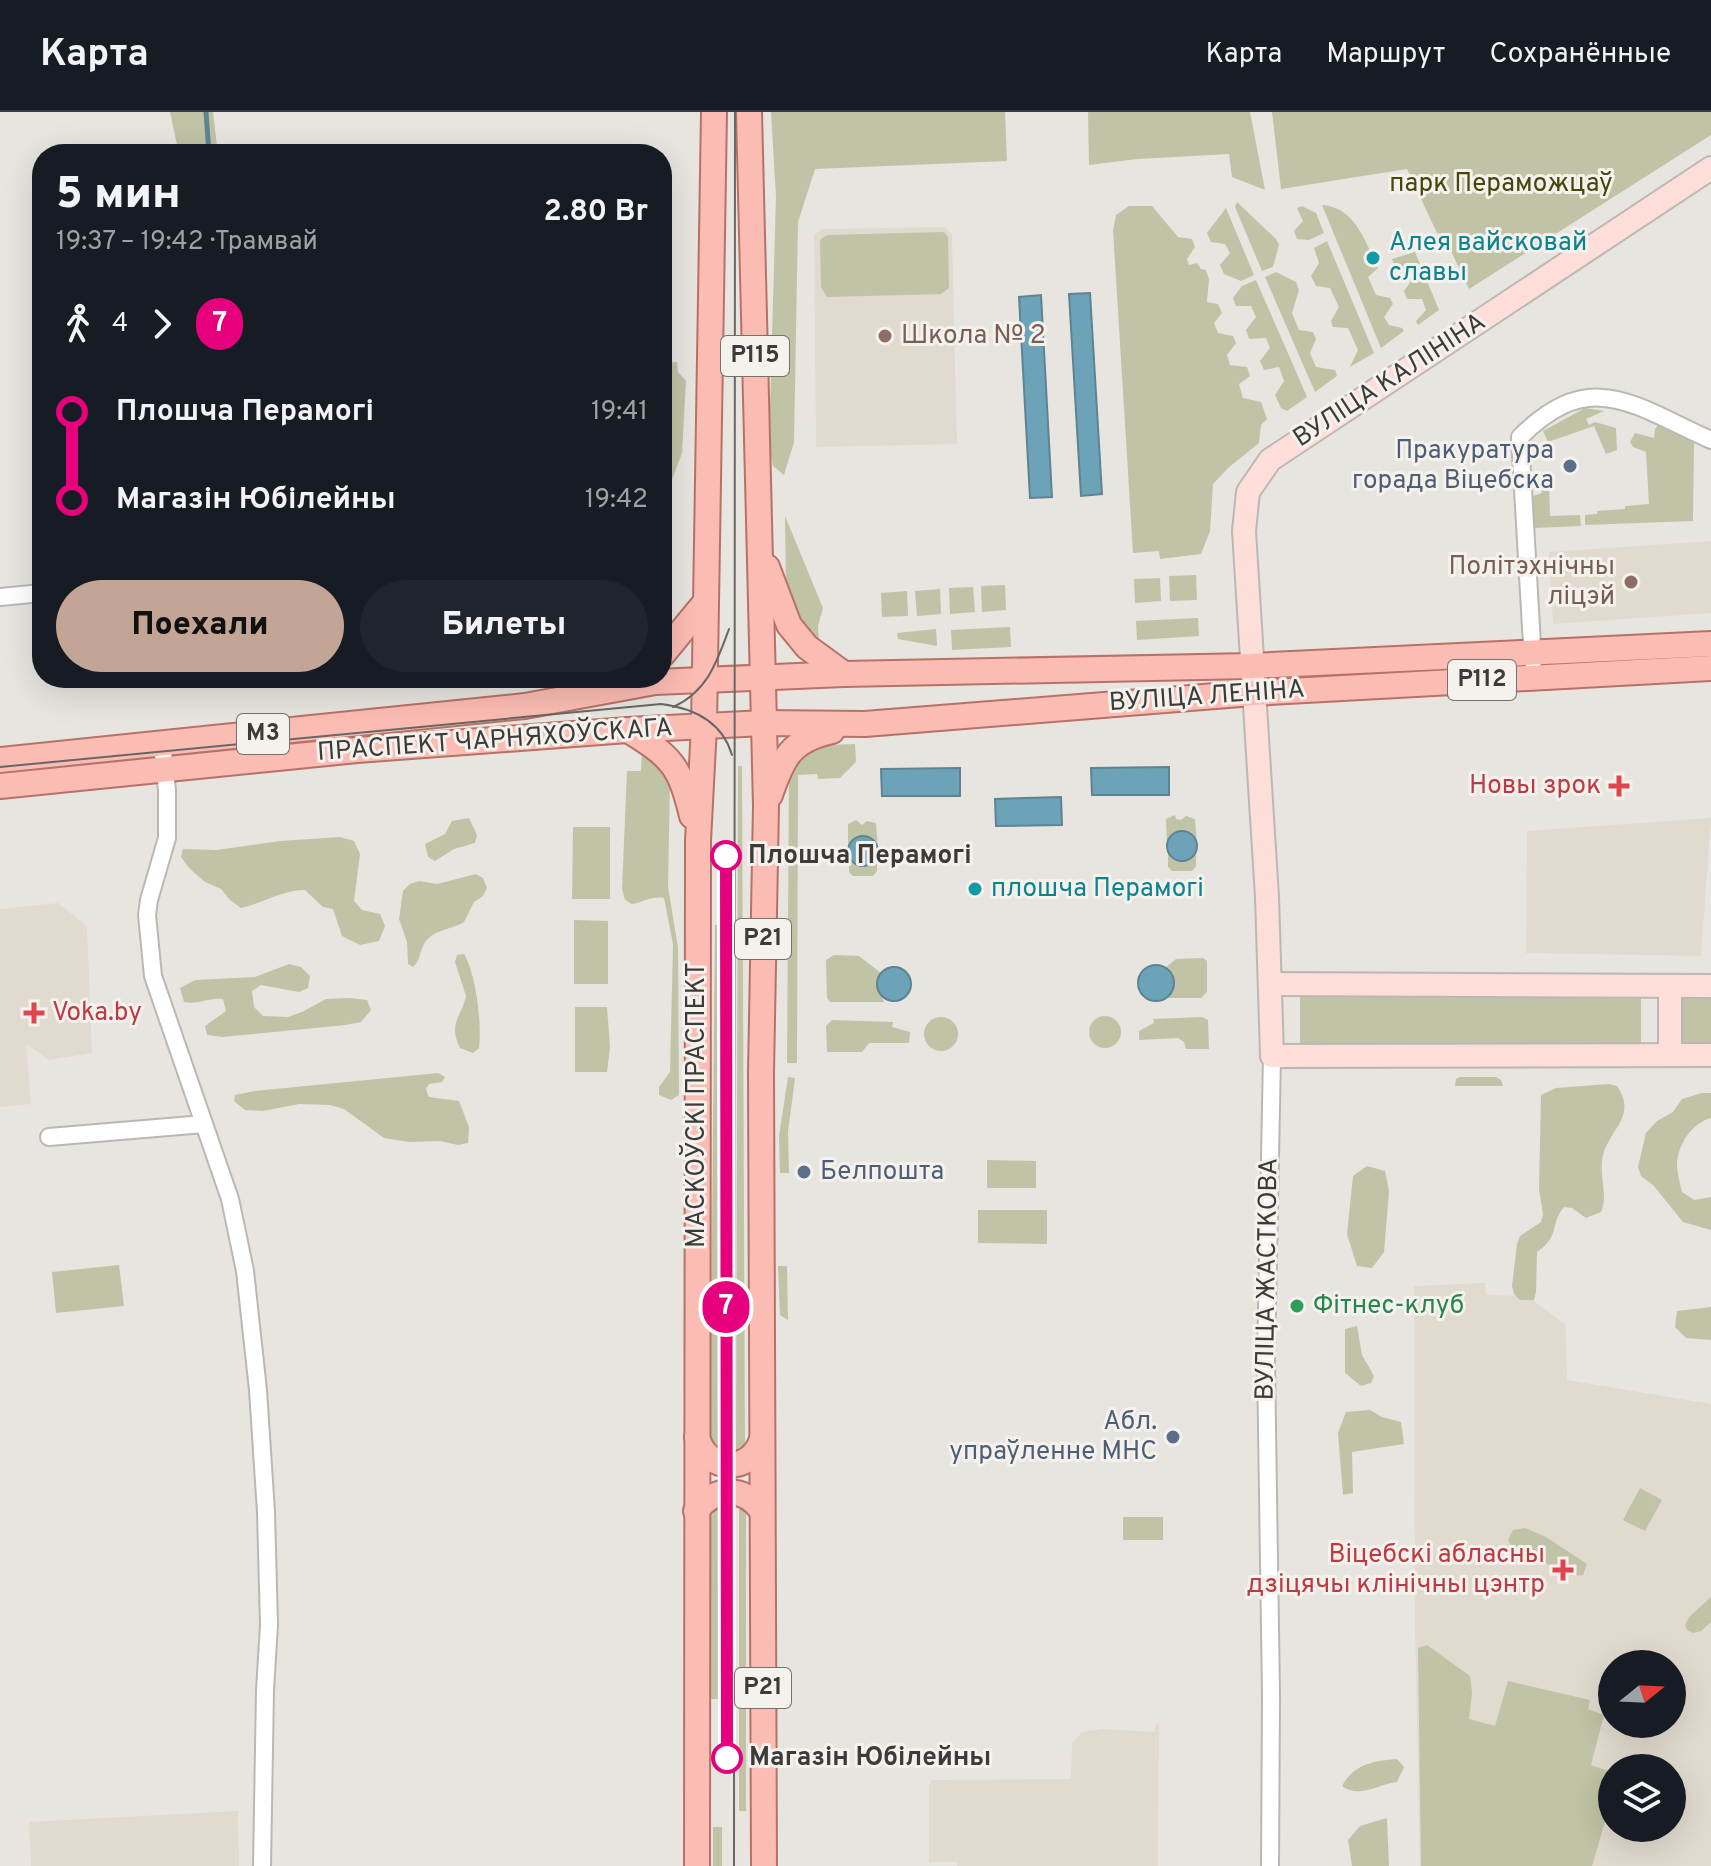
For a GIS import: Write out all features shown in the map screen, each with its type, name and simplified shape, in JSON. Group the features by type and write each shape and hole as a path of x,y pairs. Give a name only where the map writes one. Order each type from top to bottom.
{"main road":[{"name":"Р115","path":"702,680 714,112"},
{"name":"Р115","path":"749,112 763,678"},
{"path":"759,546 789,625 807,647 844,674"},
{"path":"672,643 704,604"},
{"name":"ВУЛІЦА ЛЕНІНА","path":"704,726 865,724 1253,693 1711,644"},
{"name":"ВУЛІЦА ЛЕНІНА","path":"763,678 1252,666 1711,668"},
{"name":"ПРАСПЕКТ ЧАРНЯХОЎСКАГА","path":"672,681 763,678"},
{"name":"Р21","path":"763,678 766,806 761,1072 764,1866"},
{"name":"МАСКОЎСКІ ПРАСПЕКТ","path":"697,1866 698,841 704,726 702,680"},
{"name":"ПРАСПЕКТ ЧАРНЯХОЎСКАГА","path":"0,786 163,756 525,706 600,688"},
{"path":"766,806 778,773 794,748 807,737 865,724"},
{"name":"ПРАСПЕКТ ЧАРНЯХОЎСКАГА","path":"0,760 163,756 704,726"},
{"path":"628,730 667,756 680,774 698,841"},
{"path":"697,1437 708,1458 730,1466 751,1458 762,1439"},
{"path":"696,1511 714,1495 731,1491 749,1497 762,1511"}],"street":[{"name":"ВУЛІЦА КАЛІНІНА","path":"1253,693 1245,509 1248,492 1270,460 1711,168"},
{"path":"1533,665 1520,437 1540,417 1555,408 1581,398 1600,396 1619,399 1711,440"},
{"path":"0,597 32,594"},
{"name":"ВУЛІЦА ЖАСТКОВА","path":"1253,693 1267,897 1272,1056 1266,1360 1270,1866"},
{"path":"163,756 167,838 153,879 147,915 153,976 230,1199 245,1271 258,1390 266,1502 269,1625 262,1866"},
{"path":"1270,984 1711,986"},
{"path":"1670,986 1670,1055"},
{"path":"1272,1056 1711,1055"},
{"path":"49,1137 204,1124"}],"shaded area":[{"name":"Школа № 2","path":"945,227 952,234 957,444 816,447 814,235 822,229"},
{"name":"Політэхнічны ліцэй","path":"1711,541 1711,613 1553,624 1549,552"},
{"path":"1711,818 1701,956 1526,953 1527,831"},
{"path":"58,903 87,926 92,1053 49,1060 26,1044 31,1104 0,1107 0,909"},
{"name":"Віцебскі абласны дзіцячы клінічны цэнтр","path":"1485,1283 1486,1295 1527,1296 1566,1325 1567,1380 1711,1404 1711,1866 1420,1866 1415,1623 1414,1286"},
{"path":"1159,1723 1158,1866 957,1866 957,1862 929,1862 929,1786 932,1780 1071,1779 1072,1743 1082,1732 1103,1729 1155,1732 1155,1724"},
{"path":"238,1811 239,1866 31,1866 29,1822"}],"green space":[{"path":"170,112 213,112 217,144 177,144"},
{"path":"771,112 1005,112 1007,161 815,169 798,222 794,442 784,475 773,466 769,442 776,197"},
{"path":"1088,112 1250,112 1265,190 1232,177 1229,154 1089,165"},
{"name":"парк Пераможцаў","path":"1272,112 1711,112 1711,135 1469,289 1443,234 1437,233 1407,169 1281,189"},
{"path":"1237,202 1276,239 1279,245 1273,267 1262,271 1235,207"},
{"path":"1322,205 1343,212 1358,227 1378,268 1368,277 1376,295 1390,298 1393,304 1384,317 1389,325 1404,331 1381,348"},
{"path":"1129,206 1152,206 1178,237 1192,239 1195,247 1187,259 1189,265 1197,263 1206,270 1209,279 1207,302 1218,304 1222,313 1214,323 1218,333 1233,336 1236,343 1227,355 1230,365 1247,367 1250,376 1239,384 1243,398 1261,402 1267,419 1261,425 1259,443 1213,484 1210,531 1201,554 1160,559 1159,551 1133,553 1113,230 1116,215"},
{"path":"1302,206 1316,213 1324,233 1309,240 1297,239 1294,231 1303,221 1297,208"},
{"path":"1226,208 1254,275 1241,281 1224,274 1220,265 1230,253 1225,244 1211,242 1207,233"},
{"path":"944,232 948,237 949,288 941,294 827,297 821,287 820,240 827,235"},
{"path":"1327,241 1374,353 1350,367 1358,350 1348,328 1333,327 1331,321 1339,307 1330,288 1316,286 1311,276 1319,263 1314,248"},
{"path":"1415,252 1439,310 1418,325 1416,321 1426,310 1422,299 1407,299 1404,291 1413,278 1410,268 1396,269 1392,259"},
{"path":"1276,272 1296,282 1299,290 1292,313 1299,330 1313,332 1316,339 1310,353 1316,367 1335,370 1337,376 1315,392 1265,277"},
{"path":"1256,280 1307,397 1287,411 1281,408 1275,395 1284,381 1279,367 1264,370 1260,361 1270,348 1266,338 1249,339 1246,330 1256,317 1251,306 1236,306 1233,298 1242,286"},
{"path":"672,362 677,362 678,372 686,381 682,453 672,480"},
{"path":"1585,408 1604,411 1586,419 1589,425 1595,422 1616,428 1617,450 1606,454 1594,426 1548,442 1543,431"},
{"path":"1659,424 1694,438 1693,521 1585,525 1585,515 1597,514 1597,511 1649,504 1646,452 1633,447 1630,442 1635,433 1654,438"},
{"path":"1541,485 1549,485 1550,516 1580,515 1581,526 1534,528 1533,496 1542,493"},
{"path":"785,516 823,608 818,626 819,643 806,639 786,591"},
{"path":"1196,575 1197,600 1170,601 1169,576"},
{"path":"1160,578 1161,601 1135,603 1134,579"},
{"path":"1005,585 1006,610 982,612 981,586"},
{"path":"973,587 975,612 950,614 949,588"},
{"path":"940,589 941,614 917,616 915,591"},
{"path":"907,591 908,616 882,617 881,593"},
{"path":"1198,618 1199,636 1137,640 1136,621"},
{"path":"1010,627 1011,647 952,650 951,630"},
{"path":"936,629 937,646 898,639 897,633"},
{"path":"855,744 856,762 840,778 818,779 817,774 798,775 797,1063 787,1063 789,777 800,758 815,748"},
{"path":"642,749 654,754 670,784 668,886 678,948 679,1095 671,1100 659,1095 659,1087 670,1072 673,944 664,898 632,904 625,900 622,889 627,771 641,771"},
{"path":"738,766 742,766 745,1447 736,1456"},
{"path":"1175,815 1176,819 1181,820 1186,816 1195,819 1197,844 1195,839 1169,839 1167,843 1166,819"},
{"path":"469,818 477,835 475,843 454,849 435,861 428,857 425,844 445,834 452,821"},
{"path":"856,820 862,825 867,821 876,823 878,849 876,844 856,837 848,847 848,824"},
{"path":"573,827 610,827 610,899 572,899"},
{"path":"340,837 354,841 360,854 354,901 362,910 380,914 385,926 379,941 360,945 342,936 333,909 323,907 305,890 288,892 241,908 221,889 205,882 181,857 183,849 216,850"},
{"path":"1196,851 1196,866 1192,871 1172,871 1168,867 1168,852 1184,861"},
{"path":"877,855 877,871 873,876 853,876 849,872 849,857 865,866"},
{"path":"476,874 483,878 487,888 483,896 474,902 464,922 432,935 424,944 416,964 413,967 408,964 407,942 399,919 403,891 419,881 437,884"},
{"path":"574,920 608,921 608,984 574,984"},
{"path":"715,925 723,925 720,1457 715,1455 710,1438"},
{"path":"464,954 472,974 479,1013 479,1048 473,1053 460,1048 455,1032 466,996 455,962 457,955"},
{"path":"834,955 859,956 881,973 877,984 884,1002 830,1002 827,998 826,960"},
{"path":"1203,958 1207,961 1207,992 1201,998 1166,998 1172,991 1169,971 1165,968 1176,959"},
{"path":"289,964 301,967 310,976 308,988 299,992 261,985 252,991 254,1007 263,1016 288,1017 326,999 367,1000 371,1010 361,1022 345,1025 223,1037 207,1035 205,1026 226,1011 223,999 184,1002 180,988 195,980 255,977"},
{"path":"1678,994 1711,994 1711,1046 1680,1046"},
{"path":"1300,996 1641,997 1641,1048 1300,1048"},
{"path":"575,1007 607,1007 610,1047 607,1072 575,1072"},
{"path":"1105,1016 1116,1021 1121,1032 1116,1043 1105,1048 1094,1043 1089,1032 1094,1021"},
{"path":"941,1017 953,1022 958,1034 953,1046 941,1051 929,1046 924,1034 929,1022"},
{"path":"1202,1017 1208,1020 1209,1049 1186,1049 1184,1042 1178,1038 1139,1040 1139,1031 1154,1023 1153,1019"},
{"path":"832,1020 893,1022 892,1027 910,1032 909,1043 869,1043 862,1052 827,1052 826,1026"},
{"path":"438,1073 445,1077 442,1082 429,1084 426,1089 429,1097 459,1101 469,1127 468,1143 458,1145 384,1138 344,1109 330,1105 299,1104 263,1111 245,1110 234,1101 235,1095 255,1091"},
{"path":"788,1077 795,1078 788,1132 789,1173 780,1173 779,1136"},
{"path":"1496,1077 1503,1086 1455,1086 1456,1079"},
{"path":"1617,1086 1624,1107 1623,1116 1602,1161 1604,1200 1601,1212 1586,1218 1572,1208 1564,1207 1549,1240 1537,1252 1534,1300 1520,1300 1512,1286 1517,1244 1520,1236 1541,1222 1543,1214 1539,1189 1541,1095 1556,1088"},
{"path":"1711,1093 1711,1118 1698,1124 1687,1135 1680,1149 1677,1167 1682,1192 1694,1200 1711,1197 1711,1230 1683,1222 1653,1185 1641,1176 1638,1167 1646,1133 1657,1121 1673,1112 1682,1099"},
{"path":"987,1160 1036,1161 1036,1188 987,1188"},
{"path":"1367,1166 1385,1171 1389,1191 1384,1252 1372,1268 1357,1266 1347,1234 1353,1176"},
{"path":"978,1210 1047,1210 1047,1244 978,1243"},
{"path":"119,1265 124,1306 56,1313 52,1272"},
{"path":"778,1266 787,1266 788,1320 780,1315"},
{"path":"1711,1307 1711,1340 1686,1338 1675,1327 1677,1311"},
{"path":"1357,1326 1362,1355 1374,1376 1371,1383 1361,1386 1345,1373 1345,1329"},
{"path":"1370,1410 1401,1422 1404,1444 1352,1452 1353,1493 1343,1495 1338,1433 1346,1412"},
{"path":"1640,1488 1662,1500 1645,1531 1623,1520"},
{"path":"721,1500 723,1699 711,1699 711,1511"},
{"path":"739,1500 746,1509 746,1811 739,1811"},
{"path":"1123,1517 1163,1517 1163,1540 1123,1540"},
{"path":"1525,1528 1546,1537 1587,1564 1583,1575 1570,1576 1556,1571 1511,1545 1508,1540 1513,1530"},
{"path":"1711,1597 1711,1622 1701,1631 1693,1633 1687,1630 1685,1625 1689,1617"},
{"path":"1427,1645 1470,1676 1469,1719 1495,1726 1508,1681 1590,1700 1588,1709 1598,1713 1598,1738 1591,1765 1598,1767 1599,1842 1592,1866 1421,1866 1418,1648"},
{"path":"1397,1759 1404,1767 1397,1782 1362,1791 1342,1786 1358,1768"},
{"path":"1387,1818 1389,1866 1352,1866 1348,1840 1360,1826"},
{"path":"713,1827 722,1827 722,1866 713,1866"}],"water":[{"path":"1090,293 1102,494 1081,496 1069,294"},
{"path":"1041,295 1052,497 1030,498 1019,297"},
{"path":"1169,767 1169,795 1092,795 1091,768"},
{"path":"960,768 960,796 882,796 881,769"},
{"path":"1061,797 1062,825 996,826 995,799"},
{"path":"1182,831 1193,835 1197,846 1193,857 1182,861 1171,857 1167,846 1171,835"},
{"path":"863,836 874,840 878,851 874,862 863,866 852,862 848,851 852,840"},
{"path":"1156,965 1168,971 1174,983 1168,995 1156,1001 1144,995 1138,983 1144,971"},
{"path":"894,967 906,972 911,984 906,996 894,1001 882,996 877,984 882,972"}],"waterway":[{"path":"206,112 208,144"}],"tram line":[{"path":"734,1866 735,112"},
{"path":"673,707 685,701 709,675 729,629"},
{"path":"0,767 661,704 705,718 721,733 732,755"},
{"name":"7","path":"726,856 727,1758"}],"place":[{"name":"Алея вайсковай славы","path":"1373,258"},
{"name":"Школа № 2","path":"885,336"},
{"name":"Пракуратура горада Віцебска","path":"1570,466"},
{"name":"Політэхнічны ліцэй","path":"1631,582"},
{"name":"Новы зрок","path":"1619,786"},
{"name":"Плошча Перамогі","path":"726,856"},
{"name":"плошча Перамогі","path":"975,889"},
{"name":"Voka.by","path":"34,1013"},
{"name":"Белпошта","path":"804,1172"},
{"name":"Фітнес-клуб","path":"1297,1306"},
{"name":"Абл. упраўленне МНС","path":"1173,1437"},
{"name":"Віцебскі абласны дзіцячы клінічны цэнтр","path":"1563,1570"},
{"name":"Магазін Юбілейны","path":"727,1758"}]}
